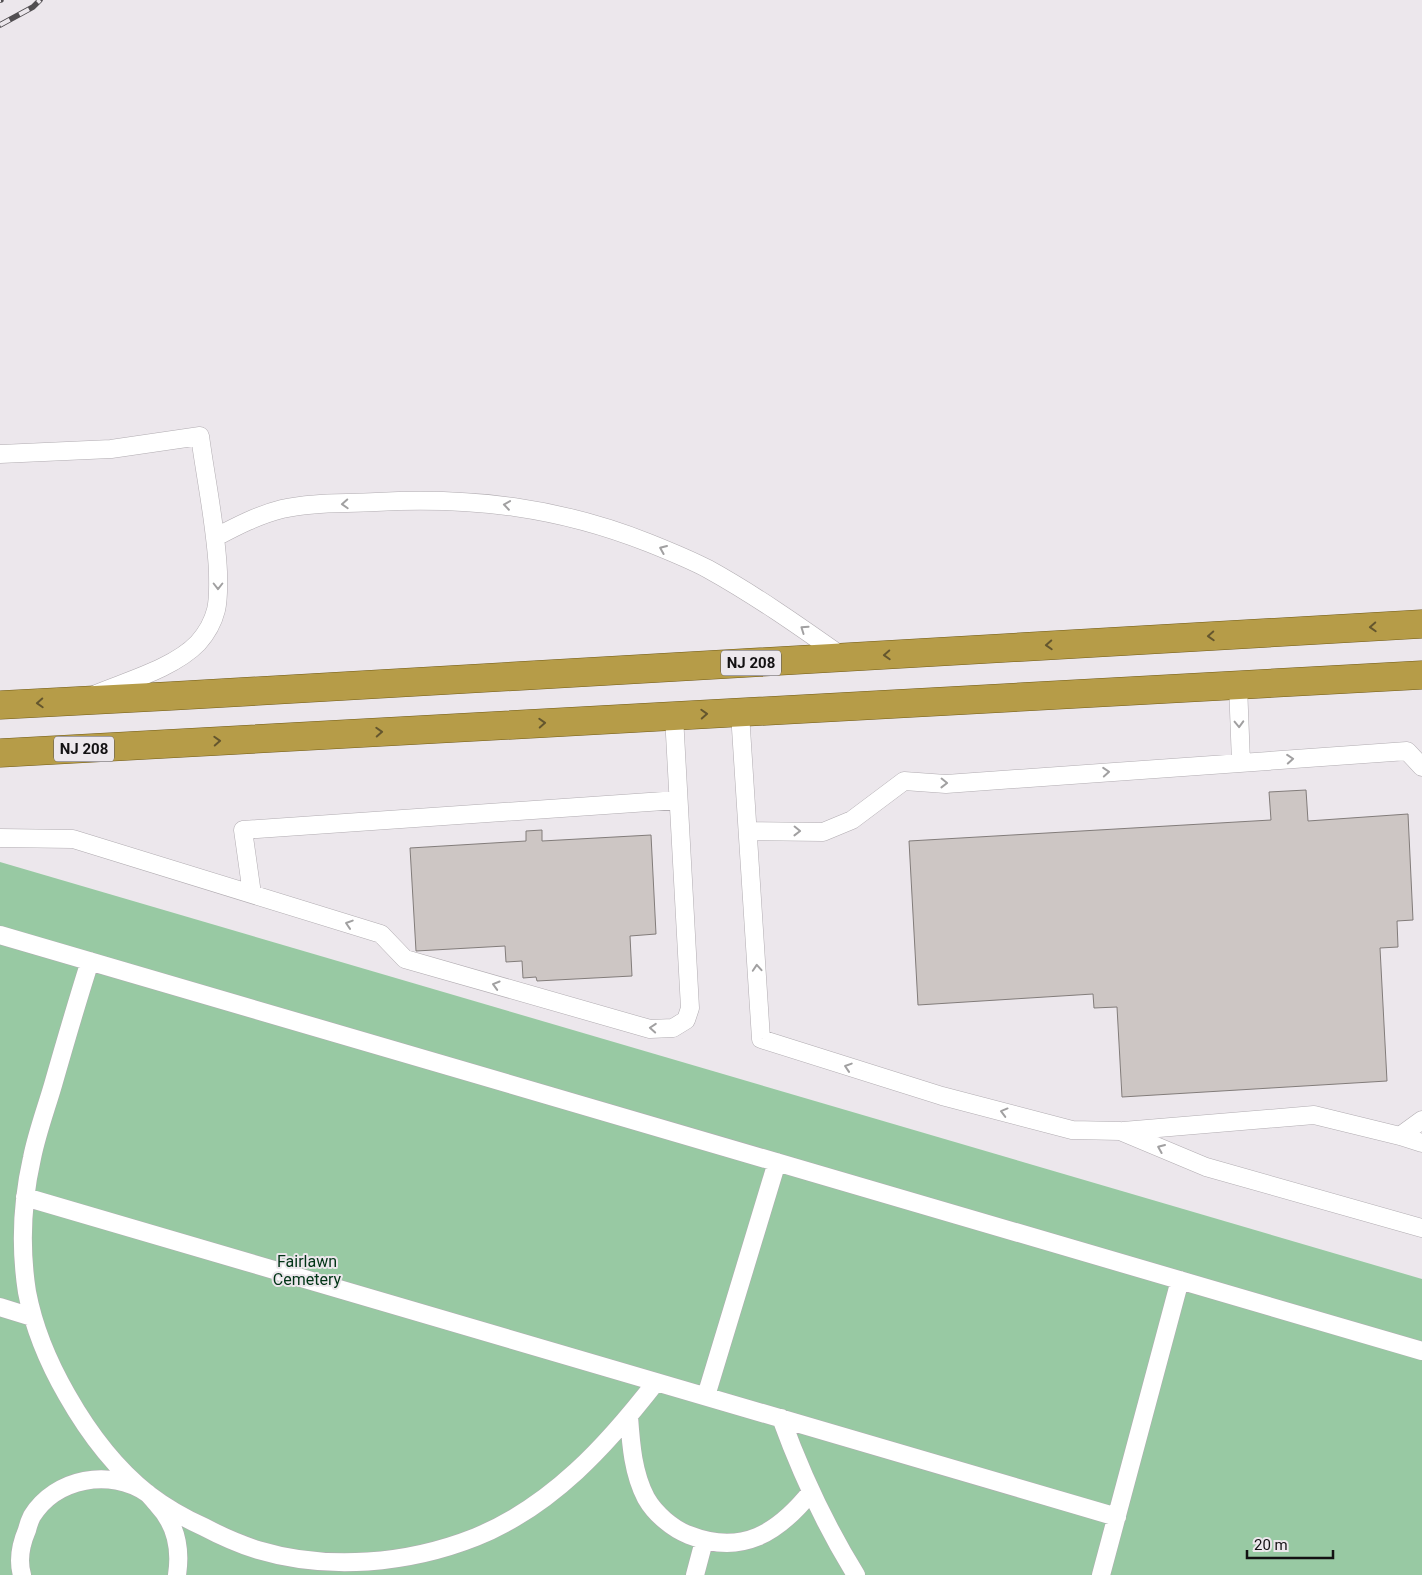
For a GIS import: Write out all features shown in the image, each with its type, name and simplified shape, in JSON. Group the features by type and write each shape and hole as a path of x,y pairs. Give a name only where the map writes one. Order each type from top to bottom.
{"highway":[{"name":"NJ 208","path":"0,705 1422,624"},
{"name":"NJ 208","path":"0,753 1422,675"},
{"path":"0,763 168,744"}],"lane":[{"path":"0,454 110,449 200,436 216,537 218,589 216,609 209,627 198,643 179,657 156,669 79,701"},
{"path":"216,537 260,516 282,509 309,506 439,500 486,503 531,509 578,519 623,533 706,568 748,592 844,657"},
{"path":"1238,685 1241,762"},
{"path":"740,713 761,1039 942,1096 1072,1130 1120,1131 1314,1115 1422,1143"},
{"path":"0,838 73,840 381,934 404,959 650,1029 673,1028 686,1020 690,1008 674,716"},
{"path":"748,831 823,832 852,820 904,781 946,784 1407,751 1422,766"},
{"path":"252,894 243,830 678,800"},
{"path":"0,935 1422,1351"},
{"path":"90,961 32,1157 25,1197 22,1230 24,1264 32,1317 43,1348 56,1375 86,1426 118,1465 165,1513 176,1534 179,1558 177,1575"},
{"path":"1400,1136 1422,1120"},
{"path":"1120,1131 1206,1167 1422,1228"},
{"path":"706,1396 777,1162"},
{"path":"25,1197 1117,1517"},
{"path":"1101,1575 1180,1280"},
{"path":"0,1308 32,1317"},
{"path":"22,1575 21,1543 32,1516 51,1496 75,1483 102,1479 125,1483 148,1494 182,1517 257,1550 302,1560 344,1562 390,1559 433,1551 477,1536 522,1514 566,1482 629,1417 656,1382"},
{"path":"629,1417 631,1449 637,1478 647,1500 680,1531 704,1541 728,1544 755,1538 777,1527 795,1512 811,1492"},
{"path":"781,1418 795,1458 826,1524 856,1575"},
{"path":"694,1575 704,1541"}],"green space":[{"name":"Fairlawn Cemetery","path":"0,862 1422,1279 1422,1575 0,1575"}],"building":[{"path":"1306,790 1308,821 1408,814 1413,920 1397,921 1398,947 1380,948 1387,1081 1122,1097 1117,1007 1094,1008 1093,994 918,1005 909,841 1271,820 1269,792"},
{"path":"542,830 542,841 651,835 656,934 630,936 632,976 537,981 536,977 523,978 522,961 506,962 505,946 416,951 410,848 526,841 526,831"}],"railway":[{"path":"0,25 33,7 40,0"}]}
